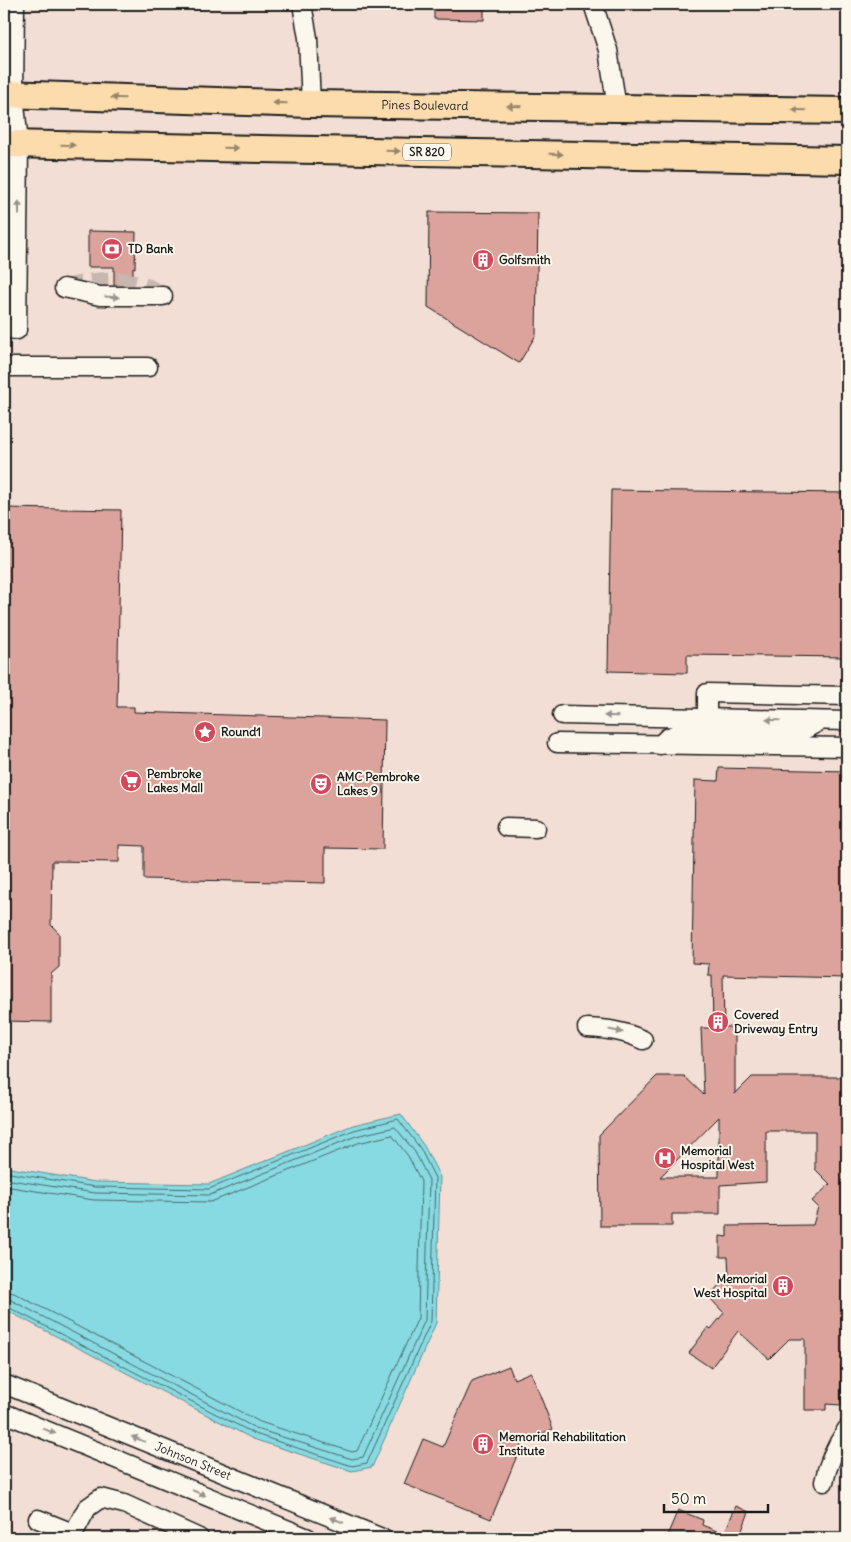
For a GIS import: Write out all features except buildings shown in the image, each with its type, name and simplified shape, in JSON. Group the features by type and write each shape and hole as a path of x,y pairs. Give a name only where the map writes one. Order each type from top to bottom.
{"highway":[{"name":"Pines Boulevard","path":"9,94 311,104 847,111"},
{"name":"SR 820","path":"12,144 847,160"}],"street":[{"path":"10,330 12,144 9,94 15,4"},
{"path":"302,4 308,38 311,104"},
{"path":"593,4 608,50 617,108"},
{"path":"64,288 100,296 163,296"},
{"path":"4,367 148,367"},
{"path":"706,732 707,693 847,696"},
{"path":"562,715 847,747"},
{"path":"557,743 660,745 706,732 788,734 800,732 822,721 847,721"},
{"path":"506,827 536,828"},
{"path":"587,1028 612,1029 629,1033 643,1040"},
{"name":"Johnson Street","path":"4,1384 382,1538"},
{"path":"4,1413 308,1538"},
{"path":"824,1482 834,1451 847,1429"},
{"path":"38,1519 72,1536 87,1508 101,1498 124,1504 198,1538"}],"water":[{"path":"401,1114 424,1146 440,1177 436,1323 372,1467 352,1471 253,1439 4,1309 4,1167 95,1182 209,1184 353,1125"}],"tunnel":[{"path":"64,288 102,281 115,281 139,284 163,296"}],"place":[{"name":"TD Bank","path":"112,249"},
{"name":"Golfsmith","path":"483,260"},
{"name":"Round1","path":"205,732"},
{"name":"Pembroke Lakes Mall","path":"131,781"},
{"name":"AMC Pembroke Lakes 9","path":"321,784"},
{"name":"Covered Driveway Entry","path":"718,1022"},
{"name":"Memorial Hospital West","path":"665,1158"},
{"name":"Memorial West Hospital","path":"783,1286"},
{"name":"Memorial Rehabilitation Institute","path":"483,1444"}]}
